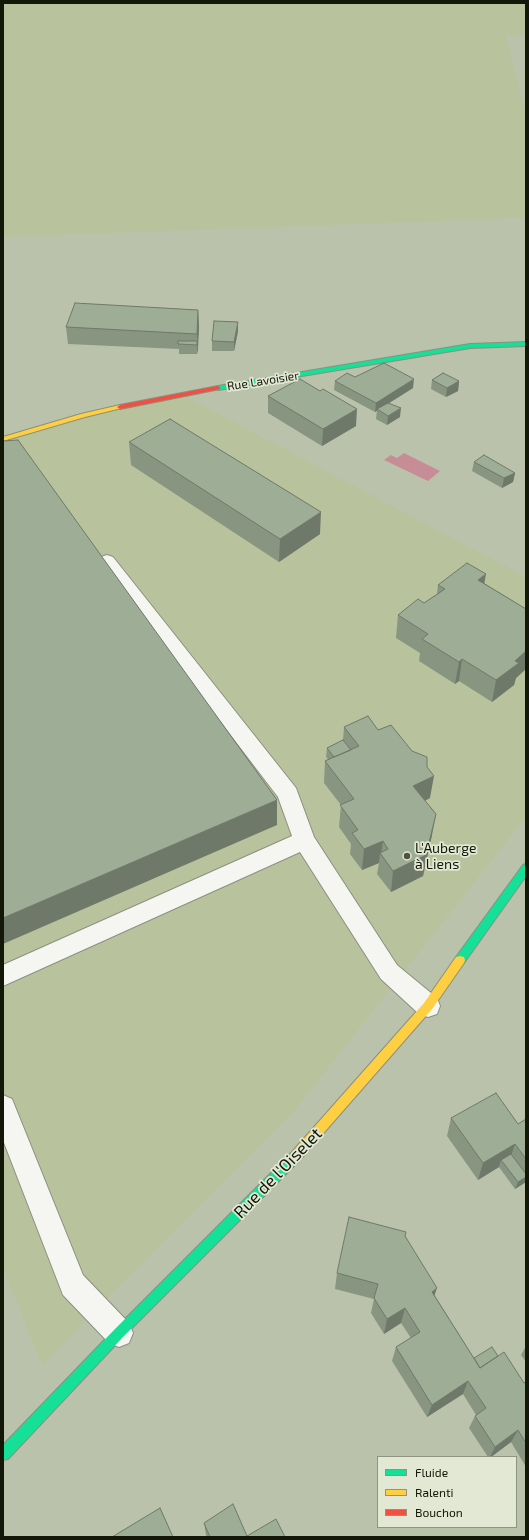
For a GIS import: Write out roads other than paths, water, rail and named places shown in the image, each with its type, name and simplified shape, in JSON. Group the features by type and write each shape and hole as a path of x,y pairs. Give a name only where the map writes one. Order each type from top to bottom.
{"street":[{"name":"Rue Lavoisier","path":"3,438 83,416 182,394 470,346 526,344"},
{"name":"Rue de l'Oiselet","path":"3,1454 119,1333 305,1147 428,1006 526,868"}],"lane":[{"path":"107,561 288,794 304,840 389,972 428,1006"},
{"path":"3,976 304,840"},
{"path":"3,1107 73,1285 119,1333"}],"place":[{"name":"L'Auberge à Liens","path":"407,856"}]}
